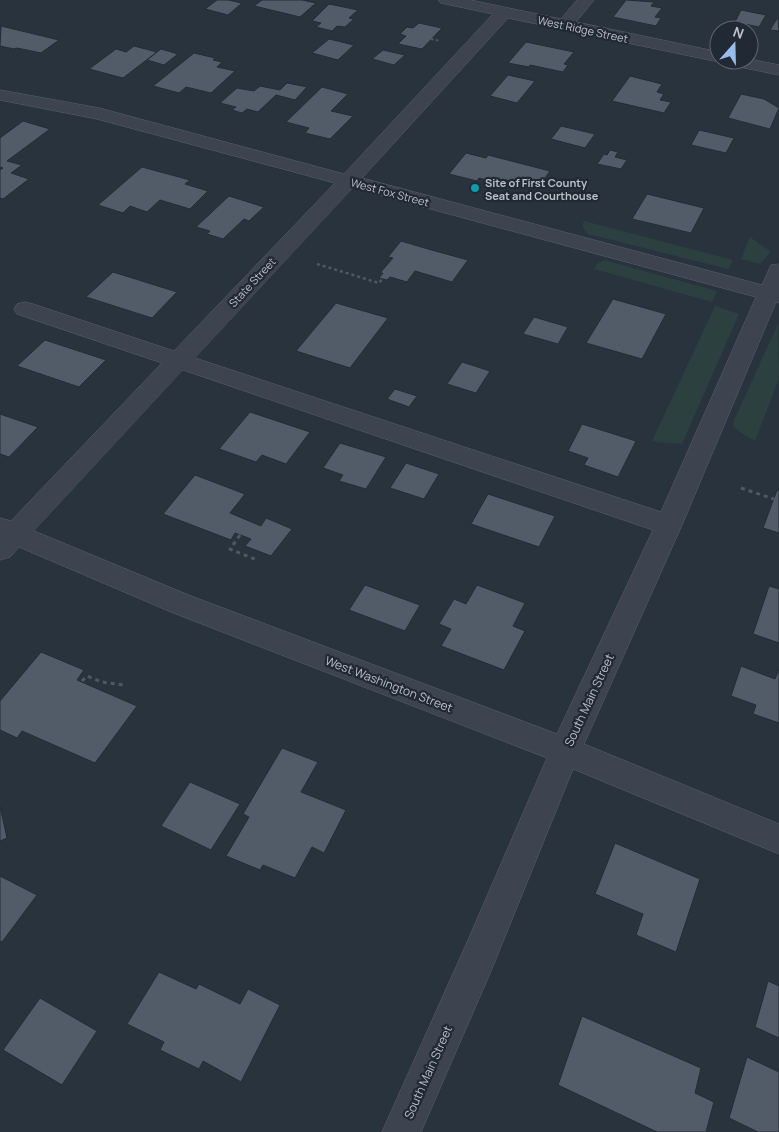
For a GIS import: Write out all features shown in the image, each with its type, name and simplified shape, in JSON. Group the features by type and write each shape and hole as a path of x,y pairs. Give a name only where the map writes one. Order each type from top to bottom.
{"street":[{"name":"West Ridge Street","path":"447,0 709,56"},
{"path":"566,25 586,0"},
{"name":"State Street","path":"5,538 179,360 404,122 504,12"},
{"path":"759,66 779,70"},
{"name":"West Fox Street","path":"0,95 99,114 348,180 776,286"},
{"name":"South Main Street","path":"401,1132 478,959 565,751 776,286"},
{"path":"26,309 669,525"},
{"name":"West Washington Street","path":"5,538 565,751 779,839"}],"path":[{"path":"317,264 379,283 383,278"},
{"path":"741,488 774,499"},
{"path":"240,535 230,549 257,560"},
{"path":"82,681 87,676 102,682 124,686"}],"green space":[{"path":"584,221 733,260 728,269 588,234 583,228"},
{"path":"750,237 771,252 760,264 741,259"},
{"path":"604,260 717,291 712,302 594,269 597,264"},
{"path":"715,306 739,314 682,444 652,441"},
{"path":"778,324 779,379 755,441 733,426"}],"building":[{"path":"217,0 242,3 228,15 205,9"},
{"path":"262,0 302,0 316,3 300,17 254,6"},
{"path":"626,0 654,2 651,6 662,8 655,17 661,18 656,26 613,17"},
{"path":"329,4 358,10 349,18 354,19 345,27 337,26 332,31 316,27 321,23 312,21"},
{"path":"741,10 766,15 759,27 759,20 736,20"},
{"path":"778,17 779,31 770,30"},
{"path":"419,23 442,28 422,49 398,44 406,36 400,34 407,27 413,28"},
{"path":"1,26 59,40 41,53 0,46"},
{"path":"329,39 354,45 338,60 312,53"},
{"path":"526,42 574,52 564,64 568,65 563,72 530,65 529,67 508,63"},
{"path":"134,46 157,52 123,78 89,69 116,49 126,52"},
{"path":"161,49 178,54 164,65 147,60"},
{"path":"383,50 405,55 394,65 372,59"},
{"path":"194,53 215,58 213,60 222,62 217,67 235,71 211,93 186,87 179,93 153,86"},
{"path":"508,75 535,81 517,103 490,96"},
{"path":"630,76 662,84 657,92 664,94 660,100 671,102 664,113 612,101"},
{"path":"287,83 307,87 295,100 276,95 258,112 247,109 242,113 232,110 236,107 220,103 237,88 254,91 260,86 280,90"},
{"path":"322,87 348,94 331,111 353,116 330,139 305,133 309,128 286,122"},
{"path":"741,94 764,99 779,108 770,129 728,118"},
{"path":"23,121 50,129 7,161 22,165 11,173 29,179 3,199 0,198 0,170 3,168 0,167 0,138"},
{"path":"561,126 595,134 585,148 551,139"},
{"path":"699,130 734,138 726,153 691,145"},
{"path":"610,150 618,152 615,157 627,160 621,169 597,164 604,154 607,155"},
{"path":"466,153 486,158 488,155 550,171 538,188 502,179 498,183 479,178 477,181 449,174"},
{"path":"142,167 190,180 185,184 208,191 190,209 160,200 147,212 130,206 123,213 98,205"},
{"path":"647,194 704,208 691,233 632,219"},
{"path":"229,196 264,207 249,221 244,219 223,239 207,234 210,231 196,227"},
{"path":"401,241 468,260 452,282 415,271 407,282 390,277 387,280 379,278 383,273 380,273 393,258 388,257"},
{"path":"113,272 177,292 152,318 86,297"},
{"path":"613,299 666,314 642,359 586,343"},
{"path":"336,303 388,318 350,368 296,351"},
{"path":"534,317 568,327 558,344 523,334"},
{"path":"45,340 106,360 79,387 17,366"},
{"path":"462,362 490,371 476,393 447,384"},
{"path":"395,389 417,396 409,407 387,399"},
{"path":"250,412 310,432 286,464 262,455 256,462 219,449"},
{"path":"0,414 38,427 9,457 0,454"},
{"path":"582,424 636,441 618,477 584,465 588,458 568,451"},
{"path":"340,443 386,457 366,489 339,481 343,475 323,468"},
{"path":"406,463 439,474 424,499 390,488"},
{"path":"195,475 245,494 230,513 261,526 266,518 292,529 271,556 245,546 251,539 235,533 231,540 163,514"},
{"path":"777,490 779,491 779,533 763,528"},
{"path":"488,494 555,516 539,547 471,524"},
{"path":"365,585 420,605 405,631 349,610"},
{"path":"477,585 525,603 513,626 525,631 504,670 441,646 451,629 439,624 454,599 466,604"},
{"path":"769,586 779,589 779,643 753,634"},
{"path":"41,652 84,670 77,680 137,706 95,763 22,731 17,738 0,730 0,701"},
{"path":"741,666 775,679 779,669 779,723 753,714 756,705 731,696"},
{"path":"282,748 318,762 301,792 346,810 324,853 312,847 295,878 263,865 260,870 226,856 249,817 243,814"},
{"path":"190,782 240,804 211,850 161,826"},
{"path":"0,806 7,838 0,841"},
{"path":"615,843 700,879 676,952 636,935 643,914 595,894"},
{"path":"0,876 37,895 2,942 0,941"},
{"path":"159,972 196,989 199,984 240,1004 248,989 280,1005 241,1082 203,1061 199,1069 160,1050 164,1042 127,1024"},
{"path":"768,981 779,986 779,1038 755,1027"},
{"path":"40,998 97,1031 62,1085 3,1050"},
{"path":"582,1016 701,1068 695,1093 714,1102 706,1132 657,1132 558,1085"},
{"path":"747,1057 779,1072 779,1132 758,1132 729,1118"}],"place":[{"name":"Site of First County Seat and Courthouse","path":"475,188"}]}
